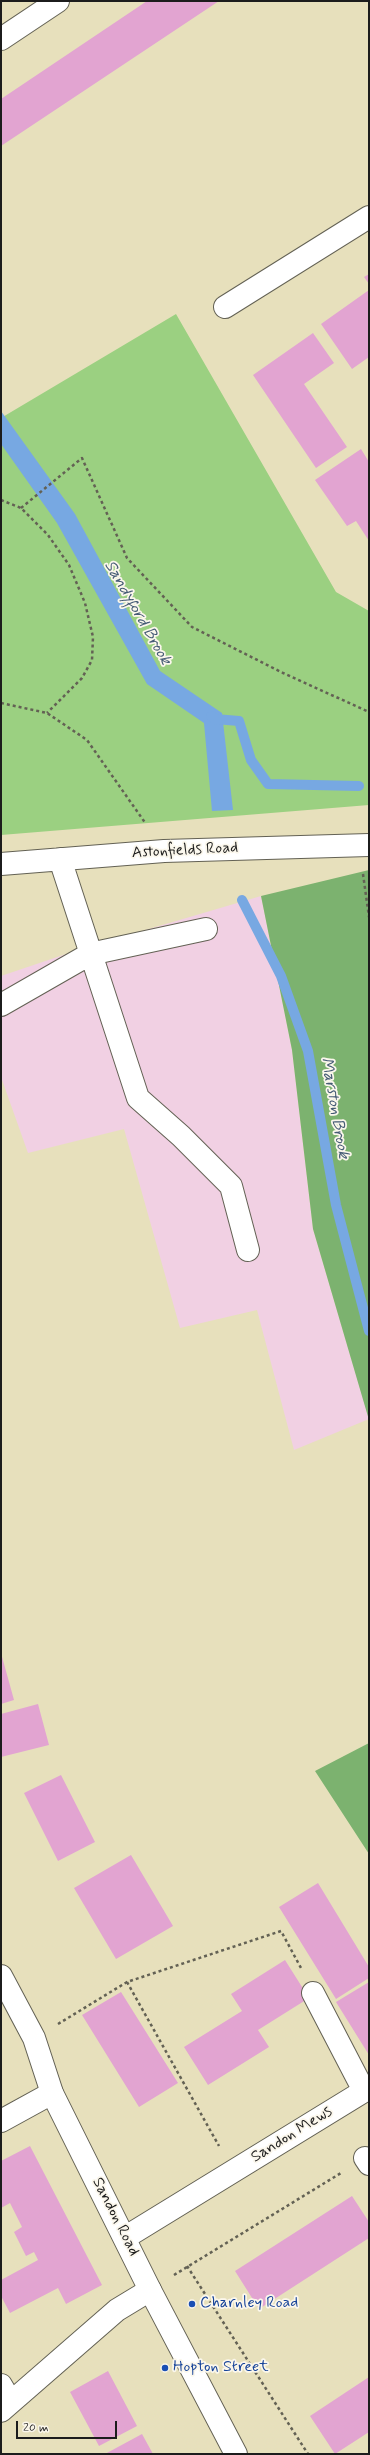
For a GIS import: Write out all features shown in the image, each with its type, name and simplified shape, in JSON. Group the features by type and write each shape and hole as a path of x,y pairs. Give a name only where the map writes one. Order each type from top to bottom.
{"street":[{"path":"1,39 58,1"},
{"path":"225,307 369,217"},
{"name":"Astonfields Road","path":"1,864 164,851 361,845"},
{"path":"60,859 138,1098 181,1136 231,1186 248,1250"},
{"path":"1,1005 90,954 206,929"},
{"name":"Sandon Road","path":"1,1976 34,2038 52,2093 126,2237 150,2290 236,2454"},
{"name":"Sandon Mews","path":"126,2237 364,2091 313,1993"},
{"path":"1,2121 52,2093"},
{"path":"4,2399 117,2310 150,2290"}],"path":[{"path":"21,508 82,458 127,558 192,627 283,673 369,712"},
{"path":"1,500 21,508 48,535 69,565 85,603 93,637 92,660 82,678 47,713"},
{"path":"1,703 47,713 87,740 164,851"},
{"path":"361,845 369,918"},
{"path":"34,2038 127,1982 282,1931 313,1993"},
{"path":"127,1982 233,2172"},
{"path":"150,2290 187,2266 367,2161"},
{"path":"187,2266 308,2454"}],"shaded area":[{"path":"261,896 292,1050 313,1229 369,1419 294,1450 257,1310 180,1328 124,1129 28,1153 1,1077 1,976 81,949"}],"green space":[{"path":"176,314 336,592 369,611 369,805 1,835 1,418"},
{"path":"369,870 369,1420 313,1229 292,1050 261,896"},
{"path":"369,1743 369,1854 315,1771"}],"water":[{"path":"1,411 75,514 160,671 222,713 233,810 212,811 204,723 147,684 57,523 1,444"}],"building":[{"path":"147,1 219,1 1,146 1,99"},
{"path":"369,274 369,284 364,277"},
{"path":"369,290 369,357 352,369 321,324"},
{"path":"313,333 334,363 304,384 347,447 316,468 253,375"},
{"path":"361,449 369,462 369,541 356,521 347,526 315,480"},
{"path":"1,1653 14,1700 1,1704"},
{"path":"38,1704 49,1745 1,1757 1,1714"},
{"path":"61,1775 95,1842 58,1861 24,1793"},
{"path":"131,1855 173,1926 116,1959 74,1888"},
{"path":"318,1883 369,1967 369,1978 336,1999 279,1907"},
{"path":"285,1960 309,1998 258,2030 269,2047 208,2085 184,2047 242,2011 231,1994"},
{"path":"369,1982 369,2055 336,2002"},
{"path":"121,1992 178,2083 139,2107 82,2015"},
{"path":"30,2146 102,2285 66,2304 58,2288 10,2313 1,2296 1,2280 38,2260 34,2252 26,2256 14,2232 22,2227 10,2203 1,2208 1,2161"},
{"path":"352,2196 369,2222 369,2238 259,2309 235,2271"},
{"path":"108,2371 137,2426 99,2446 70,2392"},
{"path":"369,2377 369,2432 335,2454 310,2416"},
{"path":"142,2434 153,2454 105,2454"}],"waterway":[{"name":"Sandyford Brook","path":"211,716 215,719 239,721 251,760 268,784 359,786"},
{"name":"Marston Brook","path":"242,900 281,976 308,1051 336,1205 369,1331"}],"place":[{"name":"Charnley Road","path":"192,2304"},
{"name":"Hopton Street","path":"165,2368"}]}
